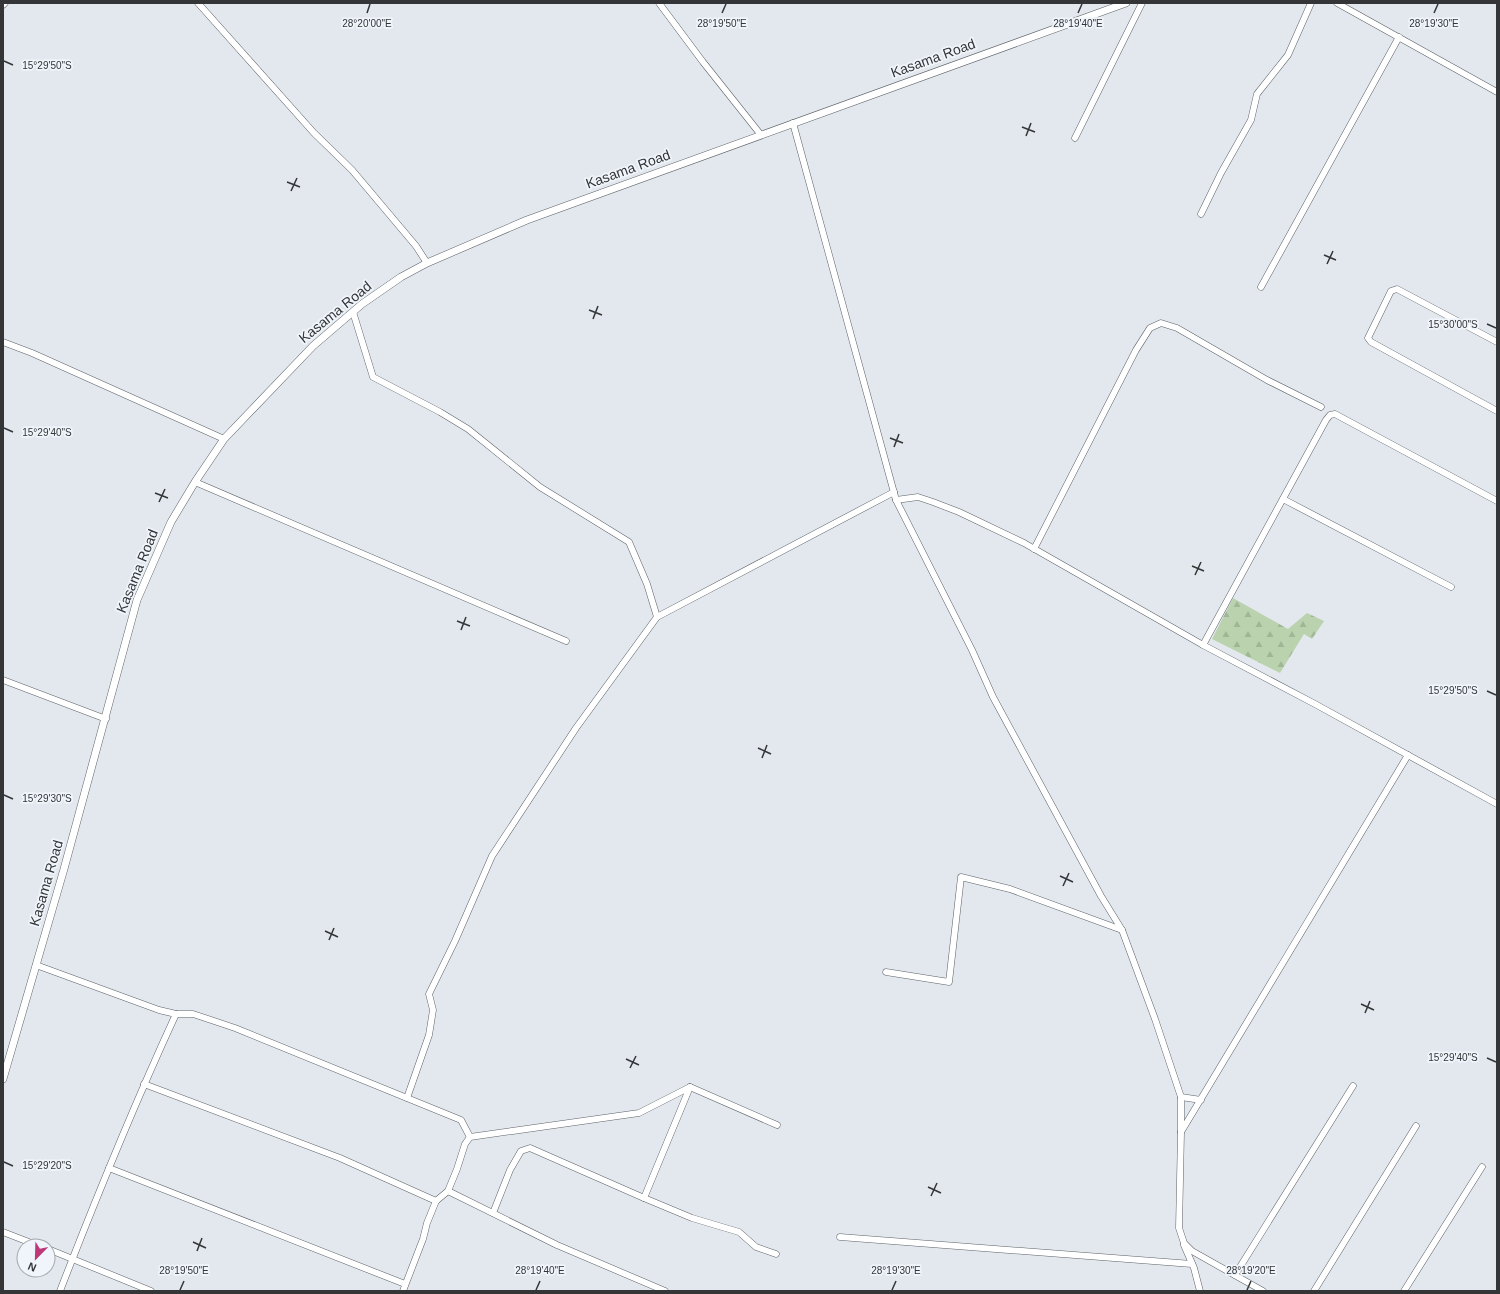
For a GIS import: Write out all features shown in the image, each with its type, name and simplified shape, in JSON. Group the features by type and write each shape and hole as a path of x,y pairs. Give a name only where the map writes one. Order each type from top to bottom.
{"street":[{"path":"198,3 314,133 352,170 416,246 427,263"},
{"path":"659,3 703,62 761,135"},
{"name":"Kasama Road","path":"3,1079 106,719 115,679 137,600 171,522 195,482 224,439 312,346 353,312 401,278 427,263 528,220 1126,3"},
{"path":"1076,138 1142,3"},
{"path":"1201,214 1221,173 1251,120 1257,94 1288,55 1311,3"},
{"path":"1337,3 1497,92"},
{"path":"1261,287 1399,37"},
{"path":"793,123 896,500 972,650 994,697 1097,889 1122,930 1155,1019 1181,1097 1179,1228 1200,1291"},
{"path":"1497,342 1396,289 1391,291 1368,338 1371,342 1497,410"},
{"path":"353,312 373,377 440,412 468,429 540,487 629,542 647,584 657,617"},
{"path":"1034,549 1136,350 1150,328 1161,323 1177,328 1267,380 1321,407"},
{"path":"3,342 32,353 224,439"},
{"path":"1203,645 1330,415 1335,414 1497,502"},
{"path":"195,482 566,641"},
{"path":"407,1098 429,1035 433,1010 429,994 455,941 492,856 576,728 657,617 894,492"},
{"path":"896,500 918,497 933,502 958,512 1034,549 1203,645 1315,704 1497,804"},
{"path":"1283,499 1451,587"},
{"path":"3,680 106,719"},
{"path":"1181,1132 1408,755"},
{"path":"886,972 949,982 961,877 1010,889 1122,930"},
{"path":"36,965 159,1010 176,1014 193,1014 235,1028 461,1120 470,1137"},
{"path":"60,1291 144,1084 176,1014"},
{"path":"144,1084 340,1158 436,1201"},
{"path":"1235,1275 1352,1086"},
{"path":"690,1087 777,1125"},
{"path":"403,1291 436,1201 448,1191 465,1144 470,1137 639,1113 690,1087"},
{"path":"644,1198 690,1087"},
{"path":"1181,1097 1201,1100"},
{"path":"1314,1291 1416,1126"},
{"path":"493,1213 510,1170 521,1151 530,1148 692,1218 739,1232 756,1247 776,1254"},
{"path":"1404,1291 1482,1167"},
{"path":"109,1168 405,1284"},
{"path":"448,1191 557,1246 665,1291"},
{"path":"3,1232 18,1238"},
{"path":"840,1237 1192,1264"},
{"path":"1184,1243 1192,1251 1263,1291"},
{"path":"56,1252 151,1291"}],"green space":[{"path":"1233,598 1288,629 1307,613 1324,621 1312,639 1304,634 1280,673 1212,639"}]}
